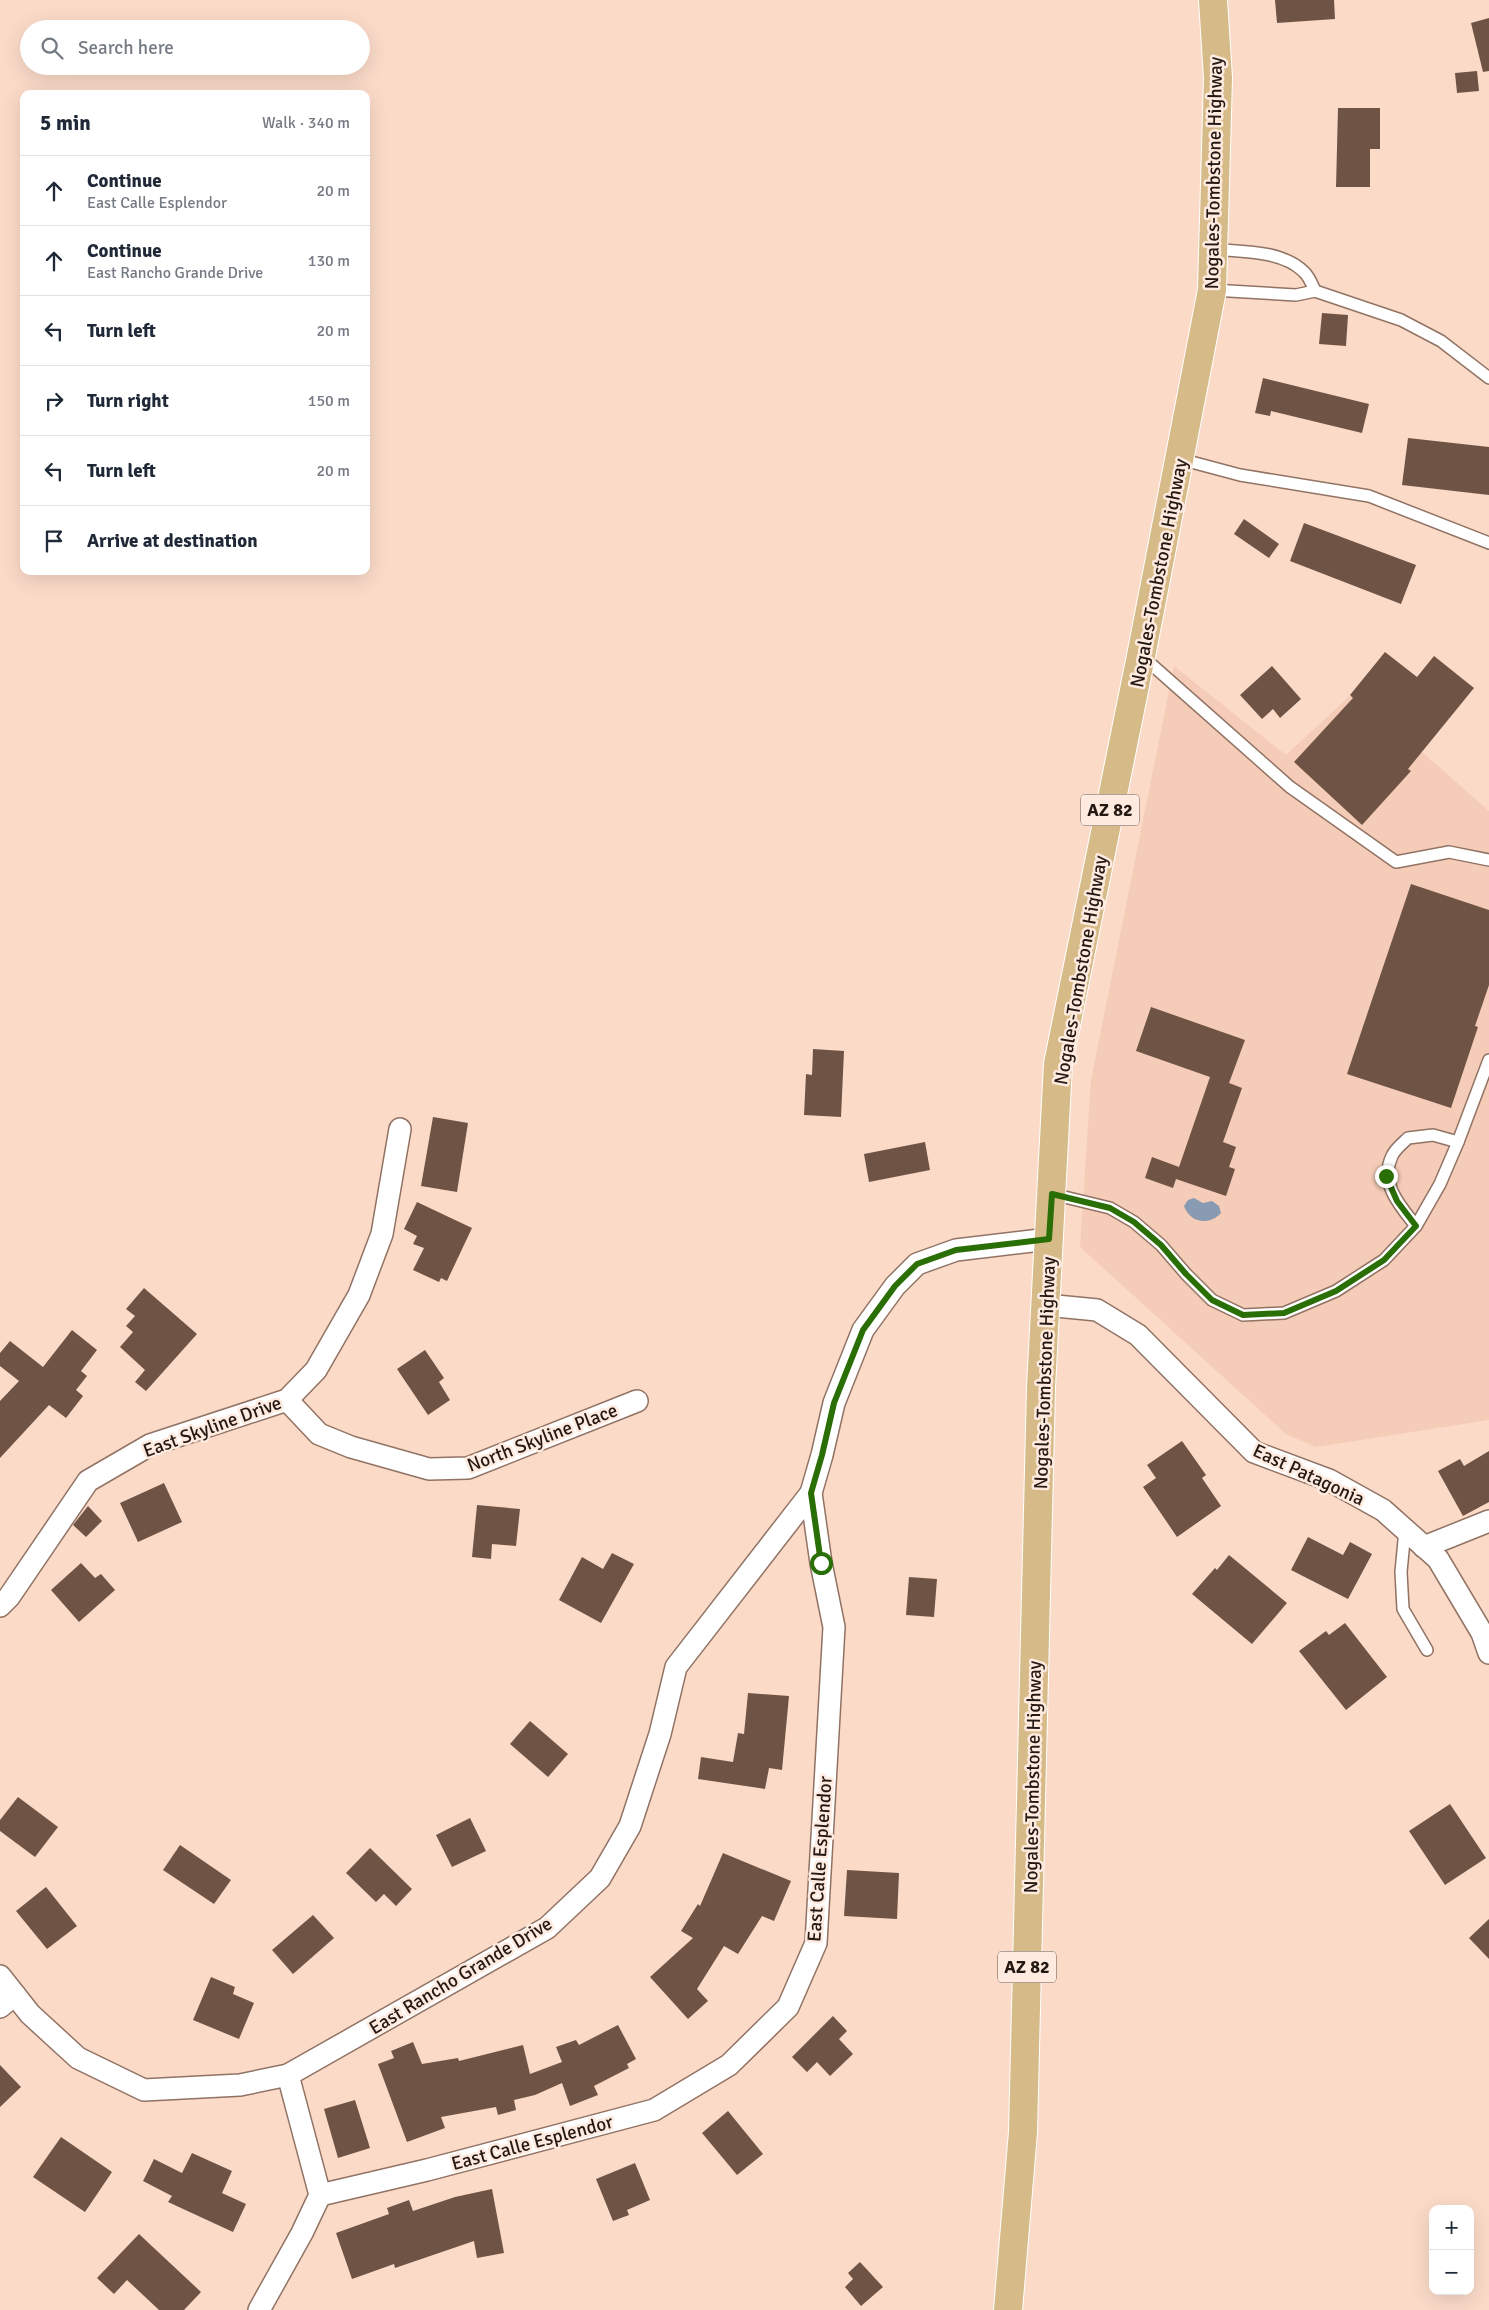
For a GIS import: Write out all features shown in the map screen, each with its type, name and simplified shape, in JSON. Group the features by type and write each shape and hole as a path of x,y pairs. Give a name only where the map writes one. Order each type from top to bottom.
{"main road":[{"name":"Nogales-Tombstone Highway","path":"1008,2310 1023,2132 1041,1387 1058,1064 1141,656 1212,290 1218,78 1213,0"}],"street":[{"name":"East Skyline Drive","path":"0,1606 9,1597 88,1481 150,1445 287,1400 316,1370 359,1295 382,1234 400,1129"},
{"name":"East Rancho Grande Drive","path":"7,2001 30,2014 78,2058 144,2090 240,2086 288,2075 546,1928 600,1878 630,1826 660,1734 676,1667 811,1493 834,1403 863,1330 895,1286 917,1264 956,1250 1049,1239"},
{"name":"East Patagonia","path":"1046,1305 1097,1310 1138,1336 1254,1452 1329,1480 1383,1510 1438,1559 1482,1633 1489,1653"},
{"name":"North Skyline Place","path":"287,1400 319,1434 351,1447 429,1469 468,1468 636,1401"},
{"name":"East Calle Esplendor","path":"320,2195 427,2170 654,2110 729,2065 788,2007 816,1943 834,1627 821,1563 811,1493"},
{"path":"1424,1547 1489,1521"},
{"path":"0,1976 7,2001"},
{"path":"259,2310 302,2233 320,2195 288,2075"}],"lane":[{"path":"1212,249 1274,256 1282,259 1303,270 1315,291"},
{"path":"1212,290 1296,295 1315,291 1401,320 1442,341 1489,378"},
{"path":"1180,459 1240,475 1369,496 1489,542"},
{"path":"1141,656 1290,787 1396,862 1449,852 1489,860"},
{"path":"1052,1194 1110,1208 1134,1222 1161,1245 1212,1300 1243,1315 1284,1313 1336,1291 1384,1260 1416,1226 1440,1184 1489,1060"},
{"path":"1416,1226 1397,1201 1386,1176 1392,1155 1408,1138 1433,1135 1458,1142"},
{"path":"1405,1530 1401,1572 1403,1609 1427,1650"}],"shaded area":[{"path":"1174,666 1286,755 1354,692 1489,811 1489,1420 1316,1447 1286,1434 1080,1247 1091,1080"}],"water":[{"path":"1194,1198 1203,1203 1212,1201 1219,1206 1221,1213 1211,1220 1200,1221 1195,1219 1187,1212 1184,1206 1188,1200"}],"building":[{"path":"1275,0 1334,0 1335,19 1277,23"},
{"path":"1489,18 1489,71 1483,72 1471,23"},
{"path":"1477,71 1479,91 1457,93 1455,73"},
{"path":"1338,108 1380,108 1380,149 1370,149 1370,187 1336,187"},
{"path":"1322,313 1348,315 1346,346 1319,344"},
{"path":"1263,378 1369,404 1362,433 1271,411 1270,416 1255,413"},
{"path":"1408,438 1489,447 1489,495 1402,485"},
{"path":"1244,519 1279,544 1269,558 1234,534"},
{"path":"1304,523 1416,565 1401,604 1290,561"},
{"path":"1385,652 1417,677 1434,656 1474,688 1408,769 1411,771 1362,825 1294,762 1353,698 1350,695"},
{"path":"1272,666 1301,699 1280,718 1273,709 1262,719 1240,695"},
{"path":"1411,884 1489,910 1489,985 1475,1026 1478,1027 1451,1108 1347,1074"},
{"path":"1151,1007 1245,1040 1229,1083 1242,1088 1223,1142 1236,1147 1229,1167 1235,1169 1226,1196 1176,1179 1173,1188 1145,1178 1152,1157 1179,1167 1210,1077 1136,1051"},
{"path":"813,1049 844,1051 841,1117 804,1115 806,1074 812,1075"},
{"path":"433,1117 468,1123 457,1192 421,1186"},
{"path":"925,1142 930,1170 869,1182 864,1154"},
{"path":"417,1202 472,1228 447,1281 441,1278 439,1282 413,1270 424,1248 413,1244 417,1236 404,1229"},
{"path":"144,1288 197,1334 146,1391 135,1382 145,1370 120,1347 133,1332 126,1326 135,1316 126,1309"},
{"path":"72,1330 97,1350 81,1371 87,1376 76,1390 83,1396 66,1418 49,1405 0,1458 0,1401 19,1381 0,1366 0,1353 10,1341 43,1367"},
{"path":"425,1350 444,1378 439,1382 450,1400 428,1415 397,1369"},
{"path":"1182,1441 1206,1475 1202,1478 1221,1506 1177,1537 1143,1487 1156,1478 1147,1465"},
{"path":"1489,1451 1489,1502 1463,1516 1438,1471 1460,1459 1464,1466"},
{"path":"164,1483 182,1522 138,1542 120,1503"},
{"path":"477,1505 520,1509 516,1546 492,1544 491,1559 472,1557"},
{"path":"88,1506 102,1521 86,1537 73,1525"},
{"path":"1308,1537 1343,1555 1350,1542 1372,1554 1348,1599 1291,1570"},
{"path":"612,1553 634,1564 601,1623 559,1600 582,1557 603,1569"},
{"path":"1229,1555 1287,1603 1252,1644 1192,1594 1215,1568 1217,1570"},
{"path":"81,1563 95,1578 101,1574 115,1590 79,1622 51,1590"},
{"path":"909,1577 937,1579 934,1617 906,1615"},
{"path":"1345,1623 1387,1677 1346,1710 1299,1651 1326,1631 1329,1635"},
{"path":"748,1693 789,1696 782,1770 769,1768 765,1789 698,1779 701,1757 733,1762 738,1733 744,1734"},
{"path":"530,1721 568,1754 548,1777 510,1744"},
{"path":"18,1797 58,1827 35,1857 0,1831 0,1820"},
{"path":"1450,1804 1486,1858 1445,1885 1409,1831"},
{"path":"470,1818 486,1851 452,1867 436,1835"},
{"path":"180,1845 231,1880 214,1904 163,1870"},
{"path":"370,1848 412,1889 396,1906 384,1894 376,1902 346,1873"},
{"path":"723,1853 791,1881 774,1921 762,1916 738,1954 724,1946 697,1989 708,2001 688,2019 650,1977 693,1938 681,1931 698,1904 700,1906"},
{"path":"847,1870 899,1873 897,1919 844,1916"},
{"path":"46,1887 77,1926 47,1949 16,1911"},
{"path":"313,1915 334,1938 293,1974 272,1950"},
{"path":"1489,1919 1489,1959 1469,1938"},
{"path":"211,1977 235,1987 233,1994 254,2003 239,2039 193,2020"},
{"path":"833,2016 847,2031 839,2039 853,2054 830,2076 817,2062 807,2072 792,2057"},
{"path":"618,2025 636,2059 627,2064 629,2068 594,2086 598,2095 570,2106 562,2083 535,2095 514,2100 516,2110 498,2115 496,2107 441,2117 445,2128 407,2142 378,2064 394,2058 391,2051 413,2042 422,2064 458,2058 459,2061 523,2045 530,2074 562,2062 556,2047 576,2040 579,2045"},
{"path":"0,2065 21,2087 0,2107"},
{"path":"355,2100 370,2148 338,2158 324,2109"},
{"path":"728,2111 763,2154 737,2175 702,2133"},
{"path":"61,2137 112,2172 85,2212 33,2177"},
{"path":"192,2153 232,2171 222,2193 246,2204 233,2232 168,2202 172,2196 143,2181 154,2159 182,2173"},
{"path":"635,2163 650,2200 627,2210 629,2215 613,2221 596,2179"},
{"path":"492,2189 504,2253 477,2258 474,2241 395,2268 394,2264 352,2279 336,2233 389,2214 387,2208 409,2200 413,2211 455,2197"},
{"path":"139,2234 201,2292 184,2310 159,2310 127,2280 114,2294 97,2278"},
{"path":"860,2262 883,2287 861,2306 845,2287 853,2279 848,2273"}],"route":[{"path":"821,1563 811,1493 834,1403 863,1330 895,1286 917,1264 956,1250 1049,1239 1052,1194 1110,1208 1134,1222 1161,1245 1212,1300 1243,1315 1284,1313 1336,1291 1384,1260 1416,1226 1397,1201 1386,1176"}]}
